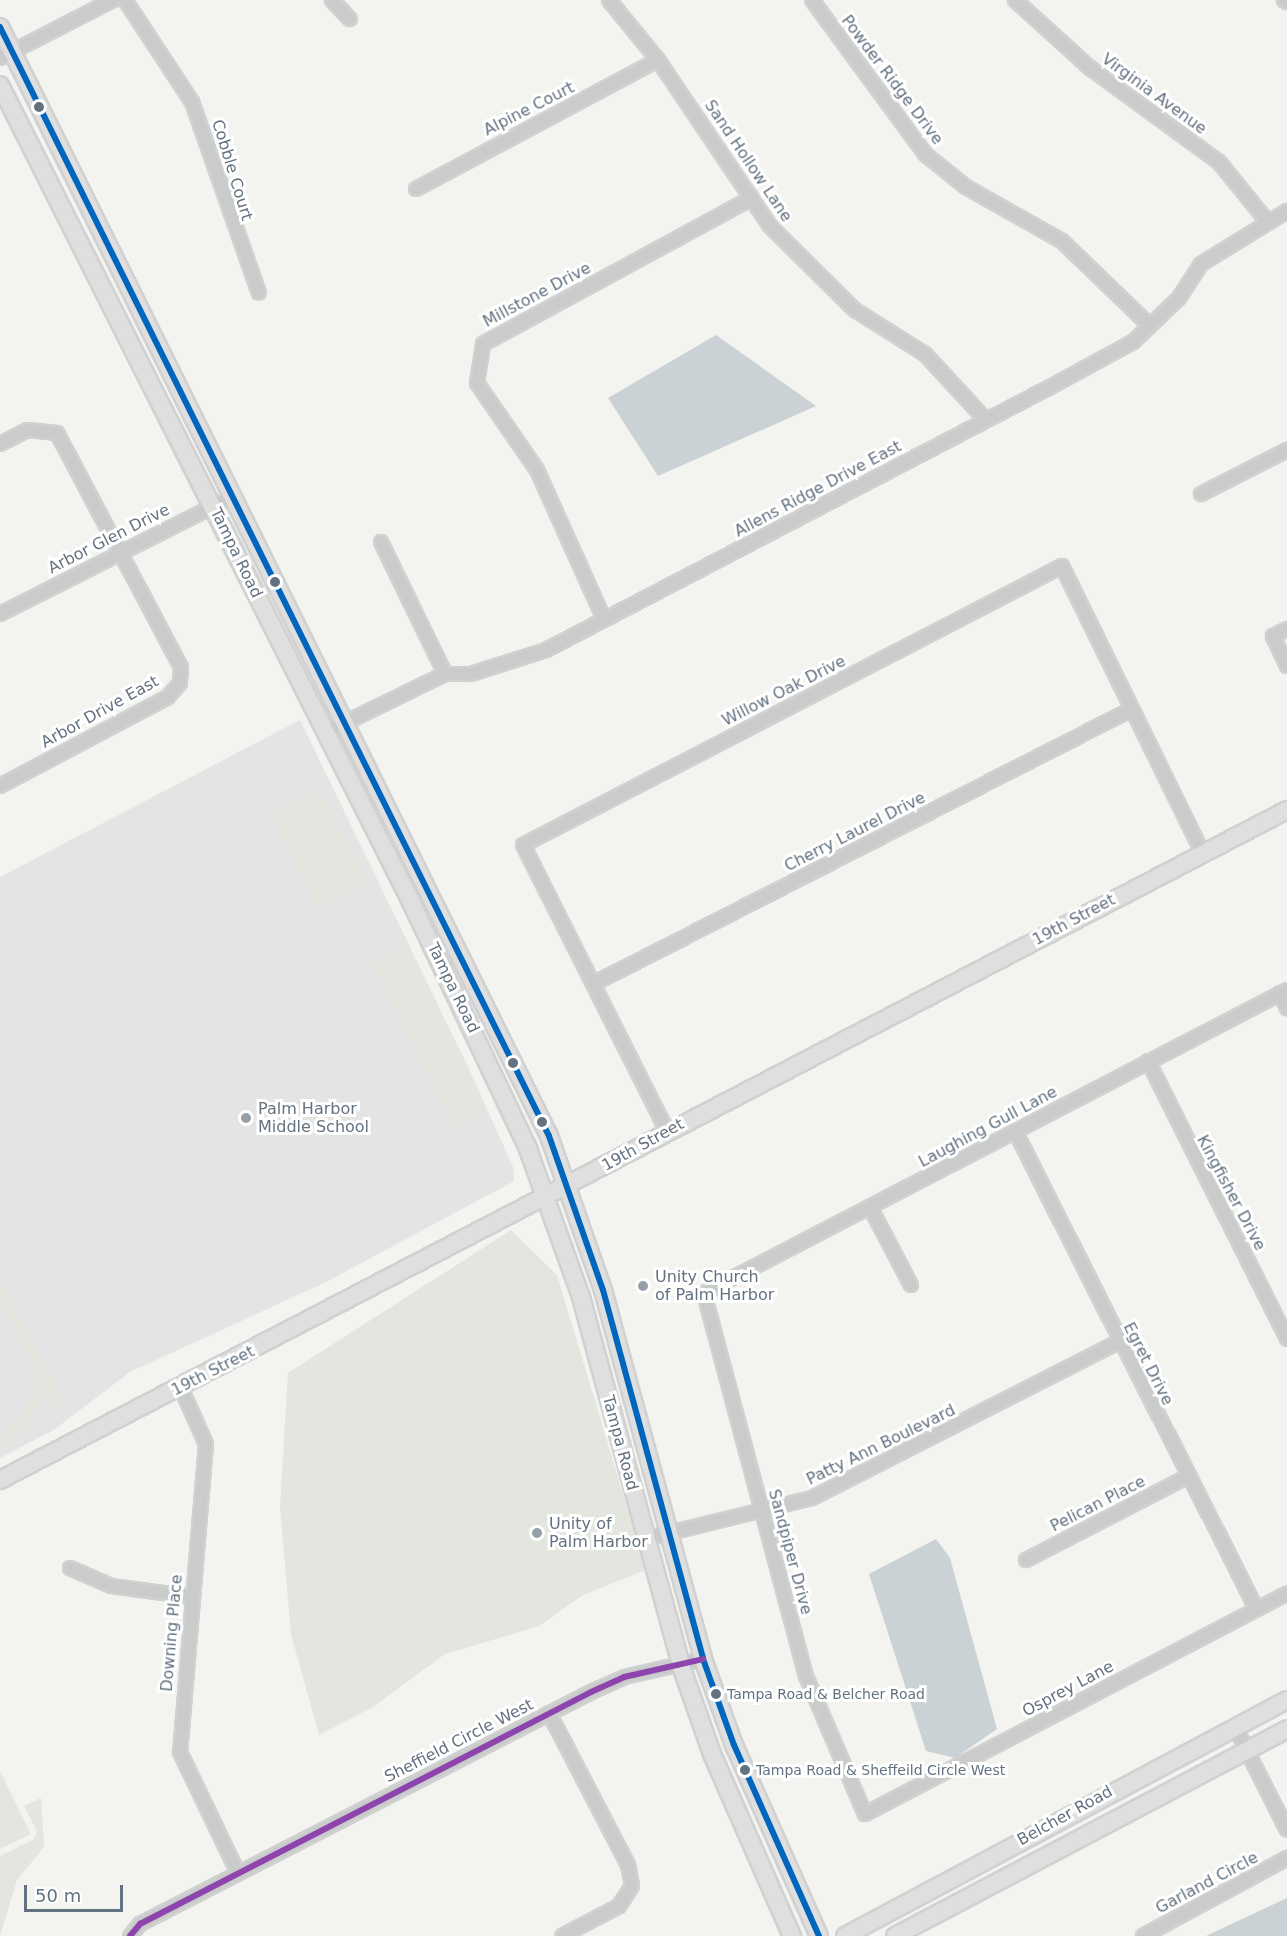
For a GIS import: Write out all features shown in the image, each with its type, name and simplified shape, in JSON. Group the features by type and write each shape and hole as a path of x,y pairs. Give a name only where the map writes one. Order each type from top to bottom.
{"main road":[{"name":"Tampa Road","path":"0,27 6,55 234,496 527,1088 567,1188 603,1290 703,1659 734,1745 819,1936"},
{"name":"Tampa Road","path":"0,86 213,506 506,1098 546,1197 581,1297 681,1666 712,1754 792,1936"},
{"name":"19th Street","path":"0,1480 567,1188 666,1131 1287,810"},
{"path":"410,900 430,889"},
{"name":"Belcher Road","path":"845,1936 1287,1700"},
{"name":"Belcher Road","path":"895,1936 1287,1729"}],"street":[{"path":"6,55 113,0"},
{"name":"Cobble Court","path":"125,0 192,102 259,294"},
{"path":"332,0 350,19"},
{"name":"Sand Hollow Lane","path":"609,0 658,60 752,198 809,269 865,317 925,354 984,419"},
{"name":"Powder Ridge Drive","path":"812,0 925,154 966,187 1062,241 1150,326"},
{"name":"Virginia Avenue","path":"1015,0 1090,68 1219,162 1267,221"},
{"name":"Alpine Court","path":"416,189 658,60"},
{"name":"Millstone Drive","path":"604,619 537,470 477,382 483,344 752,198"},
{"name":"Allens Ridge Drive East","path":"326,732 445,674 471,674 546,650 1133,342 1179,298 1201,264 1267,221 1287,211"},
{"name":"Arbor Drive East","path":"0,444 28,430 57,433 181,667 180,683 143,711 0,786"},
{"path":"1201,494 1287,450"},
{"name":"Arbor Glen Drive","path":"0,614 234,496"},
{"path":"381,542 445,674"},
{"name":"Willow Oak Drive","path":"666,1131 523,845 1062,566 1202,852"},
{"path":"1287,629 1273,636 1287,666"},
{"name":"Cherry Laurel Drive","path":"593,984 1132,709"},
{"path":"1284,991 1287,1008"},
{"name":"Laughing Gull Lane","path":"704,1293 1284,991"},
{"name":"Kingfisher Drive","path":"1148,1062 1287,1338"},
{"name":"Egret Drive","path":"1016,1131 1118,1342 1186,1477 1256,1608"},
{"path":"870,1207 911,1285"},
{"name":"Sandpiper Drive","path":"704,1293 806,1676 865,1814"},
{"name":"Patty Ann Boulevard","path":"645,1539 762,1512 843,1485 1118,1342"},
{"name":"Downing Place","path":"181,1388 206,1444 180,1752 238,1873"},
{"name":"Pelican Place","path":"1026,1560 1186,1477"},
{"path":"70,1568 111,1586 193,1597"},
{"name":"Osprey Lane","path":"865,1814 1287,1593"},
{"name":"Sheffield Circle West","path":"130,1936 140,1924 549,1713 624,1677 681,1666 703,1659"},
{"path":"549,1713 628,1865 632,1886 620,1906 562,1936"},
{"path":"1235,1727 1287,1830"},
{"name":"Garland Circle","path":"1143,1936 1287,1858"}],"shaded area":[{"path":"716,335 816,406 658,476 608,398"},
{"name":"Palm Harbor Middle School","path":"300,720 469,1069 513,1167 514,1181 326,1282 130,1372 55,1429 0,1458 0,877"},
{"path":"321,789 369,883 318,908 270,815"},
{"path":"406,944 483,1112 453,1128 370,960"},
{"path":"511,1230 557,1275 646,1570 583,1595 539,1626 445,1654 373,1707 319,1735 291,1634 280,1507 288,1373"},
{"path":"0,1277 65,1402 54,1408 44,1390 30,1426 0,1450 0,1436 25,1410 32,1380 29,1360 0,1304"},
{"path":"936,1539 950,1558 997,1729 955,1758 926,1751 869,1574"},
{"path":"0,1771 31,1834 0,1849"},
{"path":"41,1798 44,1847 17,1880 0,1936 0,1856 34,1839 37,1831 24,1806"},
{"path":"1287,1898 1287,1936 1206,1936"}],"transit line":[{"path":"0,27 549,1136 603,1290 703,1659 734,1745 819,1936"},
{"path":"130,1936 140,1924 591,1692 624,1677 703,1659"}],"place":[{"name":"Palm Harbor Middle School","path":"246,1118"},
{"name":"Unity Church of Palm Harbor","path":"643,1286"},
{"name":"Unity of Palm Harbor","path":"537,1533"},
{"name":"Tampa Road & Belcher Road","path":"716,1694"},
{"name":"Tampa Road & Sheffeild Circle West","path":"745,1770"}]}
